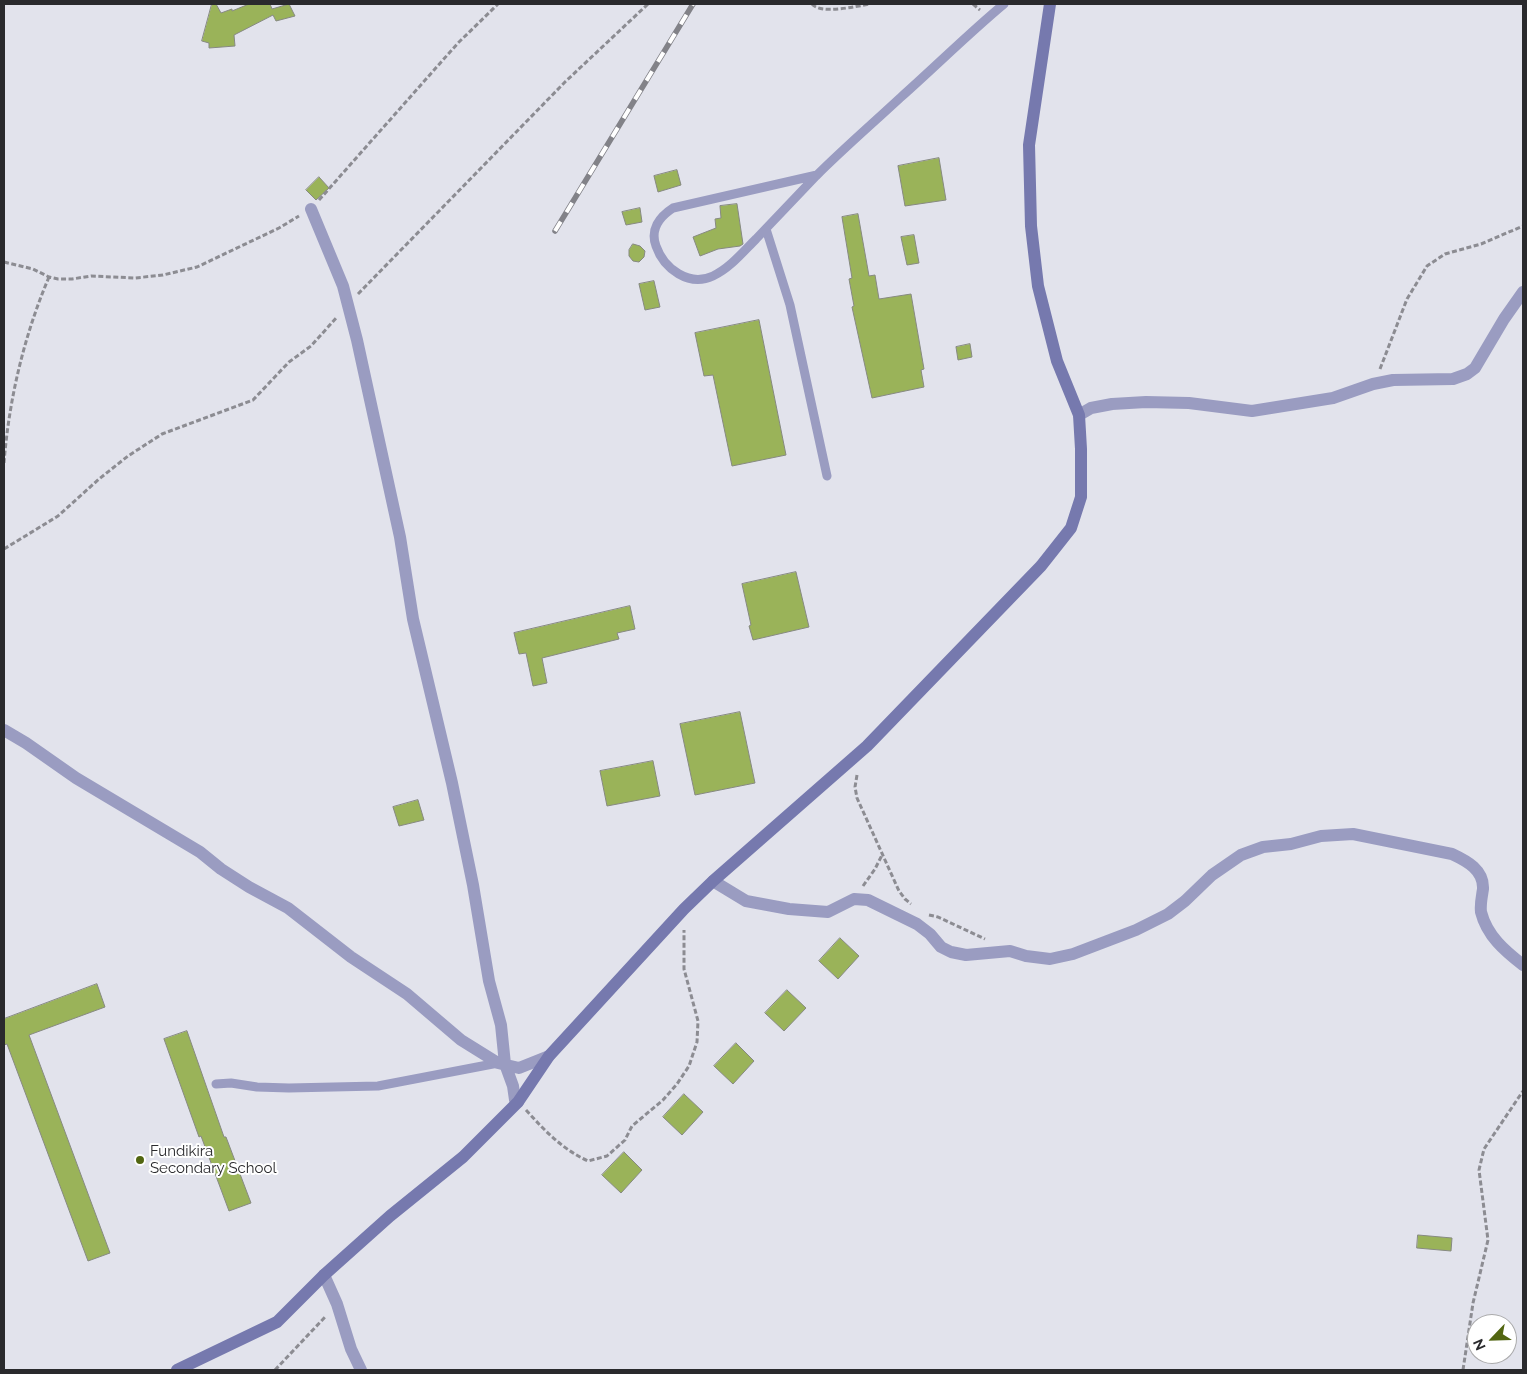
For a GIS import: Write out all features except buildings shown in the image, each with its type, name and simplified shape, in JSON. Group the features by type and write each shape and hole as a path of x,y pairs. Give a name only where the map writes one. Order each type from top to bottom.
{"street":[{"path":"177,1370 277,1322 324,1275 390,1216 463,1157 518,1102 550,1056 684,909 713,881 867,746 1041,566 1072,528 1081,497 1079,415 1057,361 1040,295 1031,226 1029,145 1050,4"},
{"path":"311,208 343,286 382,449 400,537 413,618 452,783 489,981 501,1025 502,1063 513,1086 515,1100 518,1102"},
{"path":"1079,415 1091,408 1112,404 1146,402 1189,403 1252,411 1333,398 1374,384 1393,380 1454,379 1475,368 1504,319 1523,292"},
{"path":"4,730 76,778 200,852 221,870 288,908 351,957 406,994 461,1040 502,1063 518,1068 550,1056"},
{"path":"713,881 746,901 789,909 828,912 854,899 868,900 917,924 930,934 941,947 951,952 966,955 1010,951 1026,956 1050,959 1072,954 1136,930 1168,914 1185,901 1212,875 1241,856 1263,847 1291,844 1320,836 1353,834 1452,854 1475,867 1481,877 1483,886 1481,910 1485,924 1500,946 1523,965"},
{"path":"324,1275 337,1304 350,1349 360,1370"}],"lane":[{"path":"817,175 672,208 658,220 655,231 655,243 659,254 676,273 686,278 712,277 732,263 817,175 1004,4"},
{"path":"766,229 790,305 828,476"},
{"path":"216,1084 231,1083 258,1087 289,1088 378,1086 502,1063"}],"path":[{"path":"4,262 33,269 58,279 91,276 135,278 164,275 197,267 279,228 311,208 458,43 498,4"},
{"path":"4,550 58,516 128,456 162,434 253,400 289,362 311,346 348,304 565,82 648,4"},
{"path":"812,4 822,9 841,9 870,4"},
{"path":"1374,384 1399,324 1407,299 1426,266 1445,254 1480,244 1523,226"},
{"path":"4,463 9,410 32,321 49,277"},
{"path":"859,769 855,788 856,798 899,890 914,907"},
{"path":"854,899 876,869 882,854"},
{"path":"518,1102 550,1136 576,1156 588,1161 607,1156 618,1147 625,1140 632,1126 663,1100 677,1084 689,1066 697,1042 698,1021 684,969 684,909"},
{"path":"924,914 938,917 986,939"},
{"path":"1463,1370 1472,1303 1488,1240 1479,1170 1484,1149 1523,1091"},
{"path":"275,1370 337,1304"}],"railway":[{"path":"555,231 693,4"}],"place":[{"name":"Fundikira Secondary School","path":"140,1160"}]}
